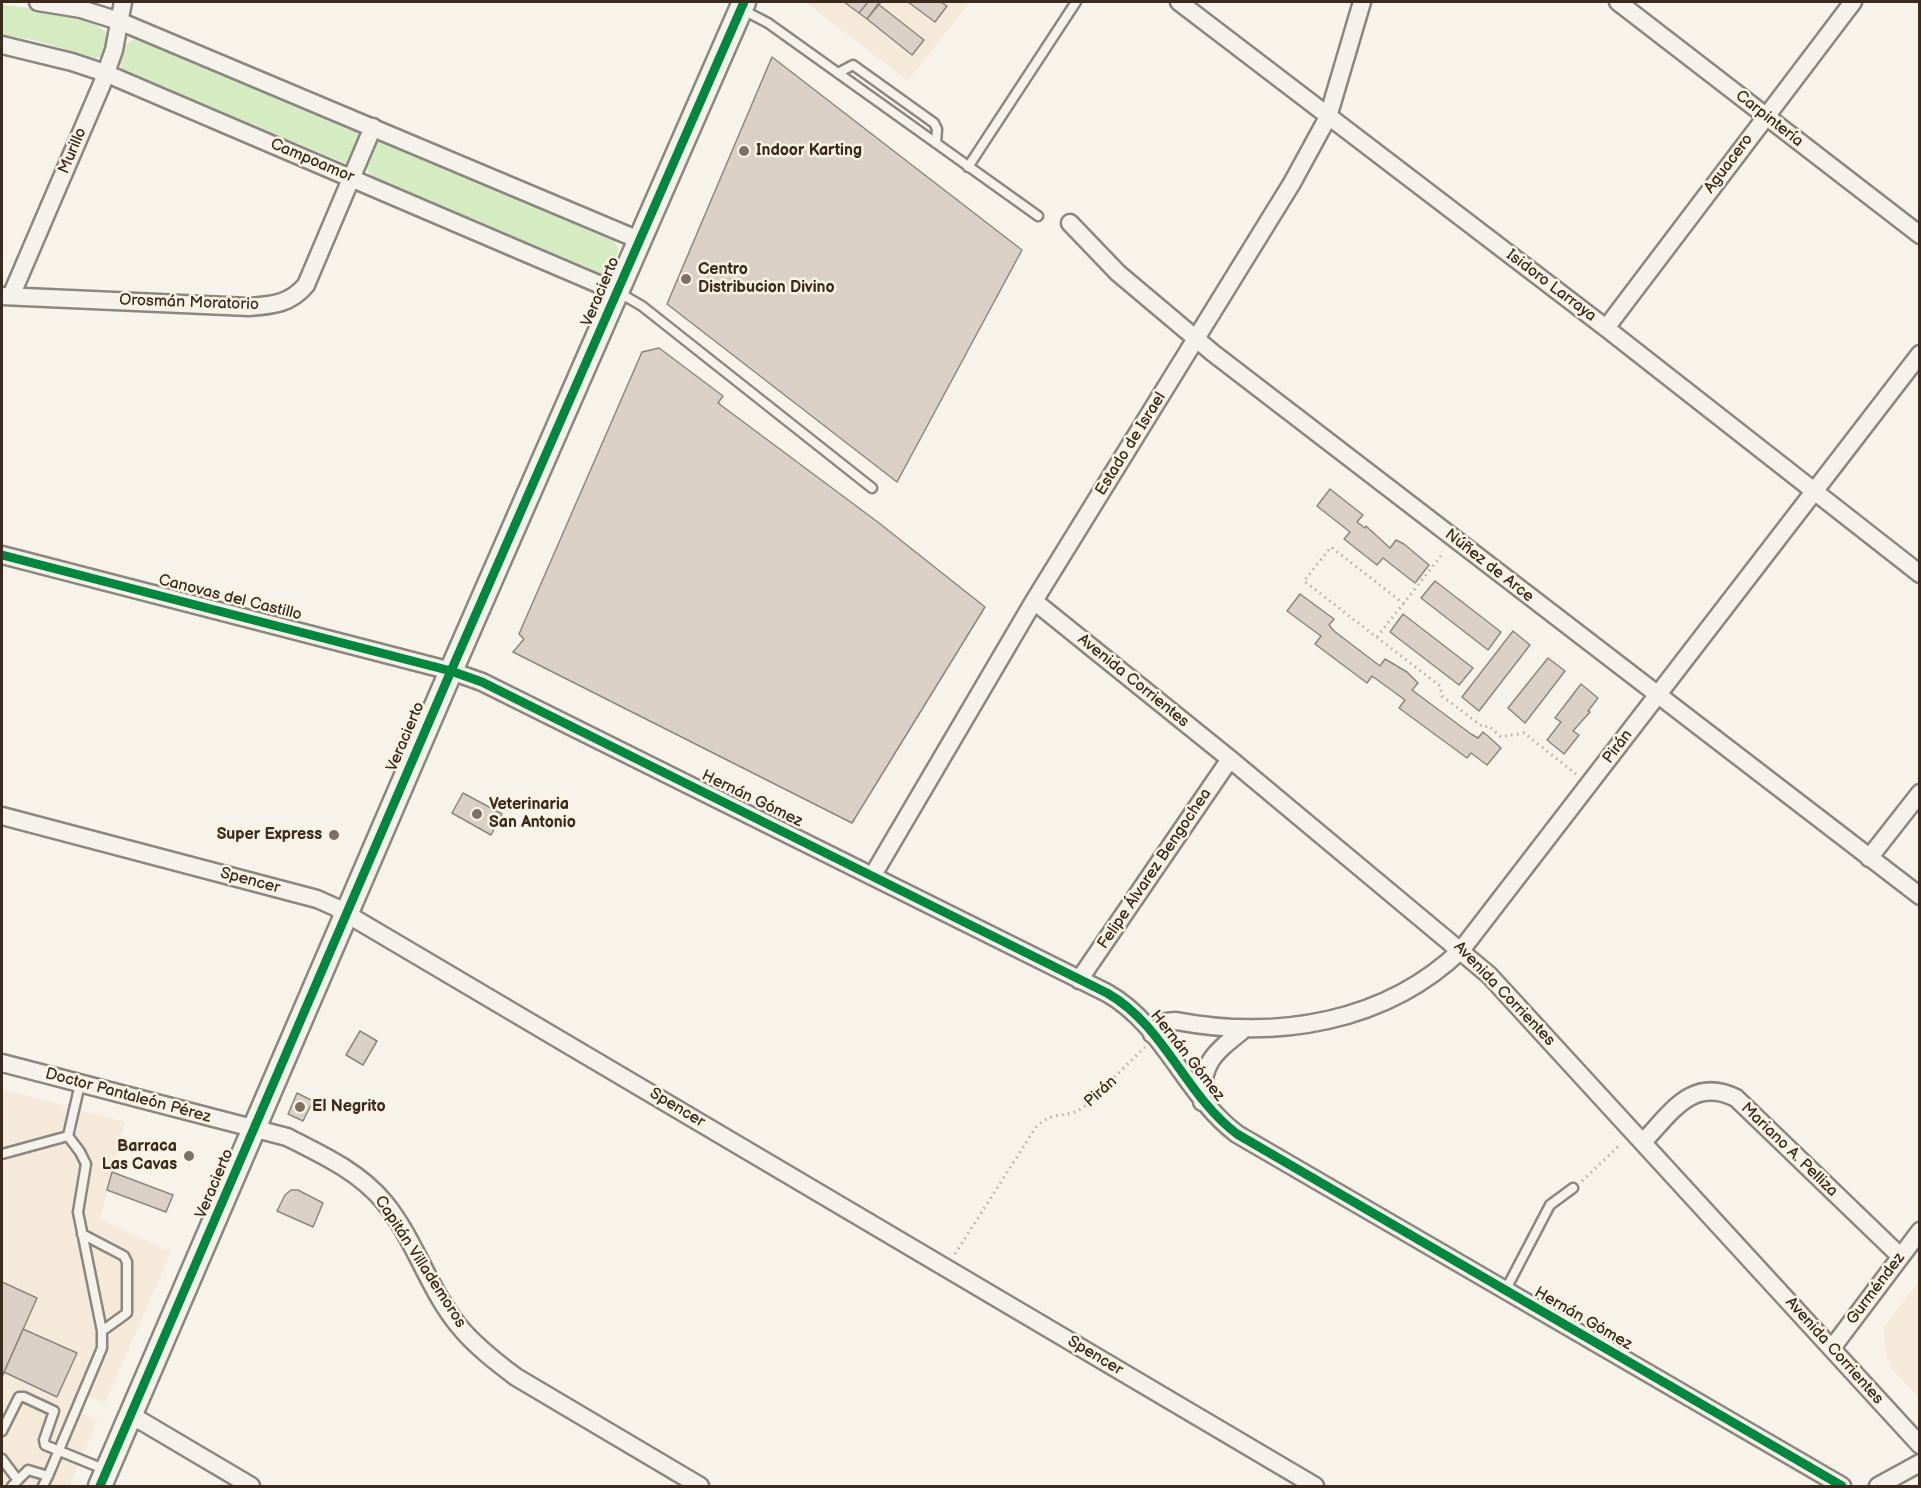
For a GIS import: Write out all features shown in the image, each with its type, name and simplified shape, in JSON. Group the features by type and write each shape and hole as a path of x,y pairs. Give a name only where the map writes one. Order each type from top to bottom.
{"street":[{"path":"38,2 81,9 119,21 639,240"},
{"name":"Murillo","path":"6,296 105,73 114,50 123,2"},
{"name":"Isidoro Larraya","path":"1179,2 1606,328 1920,574"},
{"name":"Estado de Israel","path":"873,875 1034,602 1292,183 1328,117 1362,2"},
{"name":"Carpintería","path":"1618,2 1920,235"},
{"name":"Aguacero","path":"1606,328 1853,2"},
{"name":"Veracierto","path":"104,1479 451,671 742,5"},
{"name":"Campoamor","path":"2,45 72,62 105,73 617,292"},
{"name":"Orosmán Moratorio","path":"6,296 249,307 283,304 299,294 306,285 373,128"},
{"name":"Núñez de Arce","path":"1070,223 1118,273 1197,339 1657,696 1920,896"},
{"name":"Pirán","path":"1152,1034 1166,1022 1176,1021 1242,1030 1306,1026 1381,1004 1431,977 1461,949 1920,354"},
{"name":"Canovas del Castillo","path":"2,555 451,671"},
{"name":"Avenida Corrientes","path":"1034,602 1230,759 1461,949 1489,975 1920,1445"},
{"name":"Hernán Gómez","path":"451,671 482,682 873,875 1125,1003 1152,1034 1202,1102 1217,1119 1237,1134 1504,1292 1842,1486"},
{"name":"Felipe Álvarez Bengochea","path":"1079,980 1230,759"},
{"path":"1869,858 1920,793"},
{"name":"Spencer","path":"2,816 317,899 347,913 1316,1486"},
{"name":"Hernán Gómez","path":"1202,1102 1203,1081 1208,1062 1217,1050 1242,1030"},
{"name":"Doctor Pantaleón Pérez","path":"2,1063 255,1129"},
{"name":"Mariano A. Pelliza","path":"1638,1137 1689,1096 1702,1091 1719,1090 1736,1098 1900,1256"},
{"name":"Capitán Villademoros","path":"255,1129 287,1137 319,1153 369,1186 398,1222 458,1325 495,1362 516,1377 700,1486"},
{"name":"Gurméndez","path":"1832,1348 1920,1231"},
{"path":"132,1414 251,1486"},
{"path":"1878,1486 1920,1463"}],"lane":[{"path":"968,167 1076,2"},
{"path":"742,5 1038,216"},
{"path":"838,73 853,65 934,123 937,129 936,143"},
{"path":"617,292 642,306 872,488"},
{"path":"44,1486 102,1348 102,1331 78,1212 86,1164 68,1136 81,1084"},
{"path":"2,1154 68,1136"},
{"path":"1504,1292 1551,1205 1573,1188"},
{"path":"82,1234 118,1251 127,1262 127,1313 102,1331"},
{"path":"2,1431 19,1397 24,1397 54,1411 43,1443 59,1450 104,1479"},
{"path":"2,1459 14,1483 28,1470 48,1476"}],"path":[{"path":"1377,638 1454,539"},
{"path":"1404,604 1331,547 1304,581 1440,686 1442,696 1483,727 1489,726 1501,737 1524,733 1589,785"},
{"path":"1573,1188 1638,1137"}],"shaded area":[{"path":"805,2 970,2 908,81"},
{"path":"2,1089 125,1122 100,1219 171,1252 105,1403 88,1397 81,1413 98,1420 69,1486 2,1486"},
{"path":"1919,1281 1919,1398 1891,1368 1885,1349 1884,1327"}],"green space":[{"path":"2,5 59,13 89,22 109,35 106,51 102,57 94,58 34,40 2,35"},
{"path":"132,40 144,40 362,133 349,165 125,71 121,68 121,56"},
{"path":"377,139 614,241 619,250 610,271 601,274 373,177 367,169 367,164"}],"building":[{"path":"844,2 868,2 859,13"},
{"path":"868,2 881,2 867,19 859,13"},
{"path":"908,2 941,2 947,6 935,22"},
{"path":"878,4 924,40 912,55 867,19"},
{"path":"772,57 1022,250 897,482 667,304"},
{"path":"659,348 723,396 718,403 879,523 985,607 852,823 513,652 524,639 519,634 642,352"},
{"path":"1330,489 1363,515 1357,522 1365,528 1366,526 1390,548 1396,540 1429,565 1415,583 1383,558 1377,565 1344,539 1350,532 1317,506"},
{"path":"1435,581 1501,632 1488,650 1421,598"},
{"path":"1300,594 1334,619 1329,625 1334,631 1380,666 1385,659 1407,672 1418,683 1412,690 1471,734 1478,738 1483,732 1489,737 1501,748 1487,765 1471,753 1467,758 1399,708 1405,700 1372,676 1367,683 1315,644 1321,636 1287,611"},
{"path":"1403,614 1473,668 1459,685 1390,632"},
{"path":"1513,631 1530,645 1479,711 1462,697"},
{"path":"1548,658 1565,671 1525,723 1508,708"},
{"path":"1581,684 1598,698 1588,711 1590,712 1573,731 1579,735 1564,754 1547,740 1561,722 1555,718"},
{"name":"Veterinaria San Antonio","path":"463,793 502,814 491,835 452,813"},
{"path":"360,1031 377,1041 363,1065 346,1055"},
{"name":"El Negrito","path":"297,1093 313,1101 303,1121 288,1114"},
{"path":"112,1172 173,1195 166,1212 107,1190"},
{"path":"291,1190 298,1190 323,1203 313,1227 277,1211 285,1195"},
{"path":"2,1282 37,1298 2,1377"},
{"path":"23,1329 77,1353 57,1397 4,1372"}],"cycle path":[{"path":"100,1486 451,671 744,2"},
{"path":"2,555 451,671 482,682 1107,993 1144,1023 1203,1100 1237,1134 1842,1486"}],"place":[{"name":"Indoor Karting","path":"744,151"},
{"name":"Centro Distribucion Divino","path":"686,279"},
{"name":"Veterinaria San Antonio","path":"477,814"},
{"name":"Super Express","path":"334,835"},
{"name":"El Negrito","path":"300,1107"},
{"name":"Barraca Las Cavas","path":"189,1156"}]}
